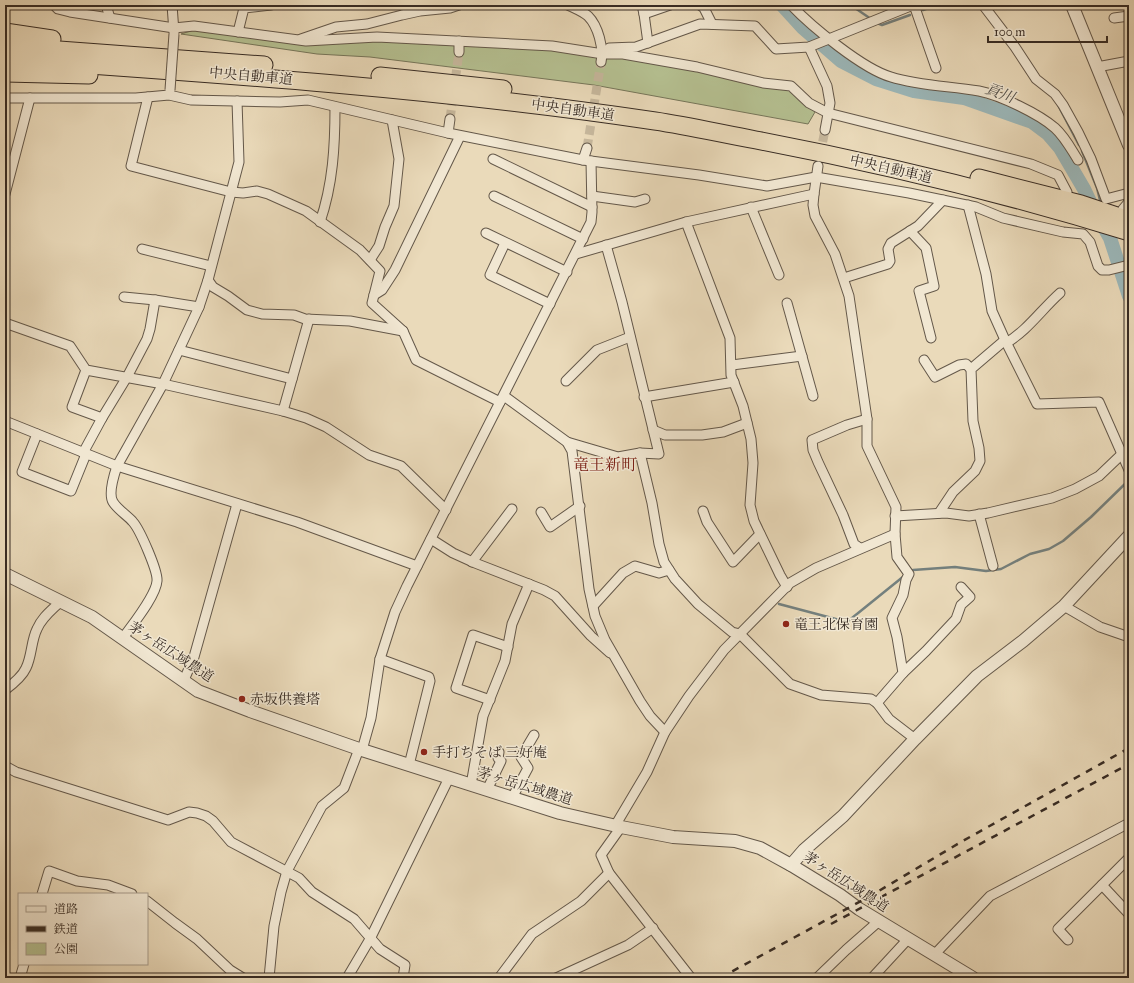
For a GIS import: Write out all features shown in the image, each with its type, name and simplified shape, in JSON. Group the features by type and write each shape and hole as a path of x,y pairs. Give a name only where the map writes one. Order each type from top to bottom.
{"highway":[{"path":"5,32 142,49 225,62"},
{"name":"中央自動車道","path":"5,46 225,62 470,85 660,112 798,137 968,175 1082,220"},
{"name":"中央自動車道","path":"5,59 263,77 468,97 658,122 871,164 966,186 1082,220 1126,218"},
{"path":"5,73 50,75 263,77"}],"street":[{"path":"54,5 58,9 70,12 110,18 174,31 194,26 313,41 377,36 552,46 602,55 623,54 697,67 763,83 791,86 809,103 829,113 1031,164 1058,175 1067,192"},
{"path":"106,5 110,18"},
{"path":"170,93 174,31 172,5"},
{"path":"238,32 244,8 271,5"},
{"path":"298,40 336,27 367,24 420,11 450,8 459,5"},
{"path":"648,42 643,10 670,5"},
{"path":"700,5 704,8 712,24"},
{"path":"790,5 812,26 875,71 891,77 917,83 979,91 998,96 1035,115 1054,128 1075,139"},
{"path":"602,55 636,47 700,24 755,26 776,49 809,47 868,23 898,8 913,5 936,68"},
{"path":"983,5 1015,47 1036,79 1055,94 1075,139 1091,159 1106,199 1129,194"},
{"path":"1072,5 1129,145"},
{"path":"570,6 588,16 592,22 600,40 602,55"},
{"path":"1114,18 1129,16"},
{"path":"459,41 459,52"},
{"path":"809,47 827,86 830,103 825,130"},
{"path":"1097,66 1129,61"},
{"path":"5,98 148,97 170,93 191,100 280,102 308,100 448,134 587,160 700,175 767,186 816,177 976,207 1003,218 1063,232 1082,220 1098,266 1102,270 1109,270 1128,265"},
{"path":"148,97 132,166 231,192 243,193 257,191 268,194 306,211 360,250 380,271 372,303 403,331 416,360 502,399 567,442 593,451 618,457 640,453 659,454 606,245"},
{"path":"5,194 30,98"},
{"path":"123,638 144,609 153,592 157,580 152,559 134,523 113,502 113,481 117,466 163,384 199,306 208,280 239,162 237,101"},
{"path":"320,222 326,205 332,169 335,146 336,107"},
{"path":"448,134 450,119"},
{"path":"370,260 379,246 394,206 399,159 392,120"},
{"path":"374,295 382,290 395,270 460,136"},
{"path":"1075,139 1078,160"},
{"path":"269,978 274,926 287,870 322,806 344,788 361,750 371,718 380,660 395,612 591,222 592,196 587,160 587,148"},
{"path":"492,159 592,206"},
{"path":"818,166 813,205 815,216 835,254 849,296 867,419 867,446 896,507 894,534 897,556 907,571 903,595 892,618 903,673"},
{"path":"576,254 686,222 814,194"},
{"path":"494,196 583,239"},
{"path":"592,196 635,202 645,199"},
{"path":"844,278 888,264 890,261 888,249 891,243 918,226 943,200"},
{"path":"968,206 986,274 992,311 1005,341 1037,404 1099,402 1129,470"},
{"path":"751,207 779,275"},
{"path":"686,222 730,338 732,365 731,375 751,439 753,463 750,505 754,521 787,587"},
{"path":"910,231 926,248 934,286 919,291 931,338"},
{"path":"486,234 567,272"},
{"path":"505,243 490,275 550,304"},
{"path":"142,249 211,266"},
{"path":"208,280 213,287 247,310 262,314 294,315 309,319 350,321 403,331"},
{"path":"971,368 1005,341 1015,338 1060,293"},
{"path":"124,297 199,306"},
{"path":"37,434 22,472 71,491 85,454 102,418 126,377 150,329 155,300"},
{"path":"787,303 814,396"},
{"path":"282,411 309,319"},
{"path":"5,323 70,346 86,370 163,384 282,411 306,418 326,427 369,456 400,466 446,510"},
{"path":"566,381 597,350 630,337"},
{"path":"179,350 292,379"},
{"path":"732,365 802,356"},
{"path":"924,360 935,377 960,365 966,364 971,368 973,421 979,448 980,461 975,471 954,492 939,514"},
{"path":"86,370 72,407 102,418"},
{"path":"644,397 734,382"},
{"path":"860,548 854,544 843,515 813,450 812,440 847,425 867,419"},
{"path":"5,421 117,466 297,522 417,566"},
{"path":"653,430 665,435 702,435 724,432 747,423"},
{"path":"567,442 575,461 589,589 598,622 616,658 650,716 665,732"},
{"path":"640,453 664,562 675,579 698,604 732,632 740,634 790,684 821,695 871,699 877,703 889,719 915,739"},
{"path":"895,516 946,513 969,516 1052,498 1064,494 1099,476 1122,454"},
{"path":"184,680 194,657 237,504"},
{"path":"541,512 550,527 580,506"},
{"path":"472,562 512,509"},
{"path":"703,511 707,522 733,562 760,534"},
{"path":"979,514 993,566"},
{"path":"691,978 609,873 601,855 648,772 665,732 689,696 724,650 790,583 816,568 894,534"},
{"path":"791,865 804,850 843,816 915,739 977,676 1023,641 1064,606 1129,536"},
{"path":"431,540 472,562 544,590 554,596 591,636 616,658"},
{"path":"593,606 623,573 635,566 659,573 669,570"},
{"name":"茅ヶ岳広域農道","path":"5,574 92,617 198,691 250,711 361,750 560,813 618,827 673,837 735,841 760,848 840,895 859,909 972,978"},
{"path":"471,785 483,716 505,661 512,624 529,584"},
{"path":"877,703 903,673 956,619 961,605 970,597 961,587"},
{"path":"5,690 19,678 26,668 30,657 32,641 37,628 44,617 61,601"},
{"path":"1064,606 1100,627 1127,635"},
{"path":"490,700 456,688 473,635 508,647"},
{"path":"380,660 429,677 430,681 409,765"},
{"path":"512,798 528,768 521,757 534,735"},
{"path":"487,790 501,762 498,758 499,752"},
{"path":"5,766 16,772 168,820 189,812 206,816 213,821 231,842 287,870 299,878 312,892 354,919 370,939 388,955 405,965 404,978"},
{"path":"347,978 370,939 449,778"},
{"path":"934,955 990,896 1129,824"},
{"path":"1068,940 1058,929 1129,858"},
{"path":"42,893 49,871 77,881 108,885 129,893"},
{"path":"499,978 532,934 581,900 609,873"},
{"path":"1102,885 1129,914"},
{"path":"148,902 175,924 197,939 230,970 243,978"},
{"path":"817,978 879,921"},
{"path":"556,978 628,945 653,928"},
{"path":"872,978 908,939"},
{"path":"20,978 24,965"}],"green space":[{"path":"197,29 373,41 530,48 630,58 790,90 815,112 808,124 594,85 370,57 317,54 181,34"}],"waterway":[{"name":"貢川","path":"782,5 803,28 841,61 876,79 914,91 964,98 1032,122 1048,134 1060,148 1110,238 1129,296"},
{"path":"853,5 871,19"},
{"path":"923,10 937,5"},
{"path":"877,23 882,25 910,15"},
{"path":"1058,105 1079,145"},
{"path":"1082,151 1097,188 1101,204"},
{"path":"910,572 913,570 955,567 986,571 1001,569 1030,554 1049,549 1063,541 1091,517 1129,480"},
{"path":"779,604 847,622 904,576"}],"tunnel":[{"path":"450,119 459,52"},
{"path":"587,148 601,62"},
{"path":"820,155 825,130"}],"railway":[{"path":"720,978 872,895 961,842 1129,748"},
{"path":"831,924 1129,764"}],"place":[{"name":"竜王北保育園","path":"786,624"},
{"name":"赤坂供養塔","path":"242,699"},
{"name":"手打ちそば 三好庵","path":"424,752"}],"district":[{"name":"竜王新町","path":"605,464"}]}
